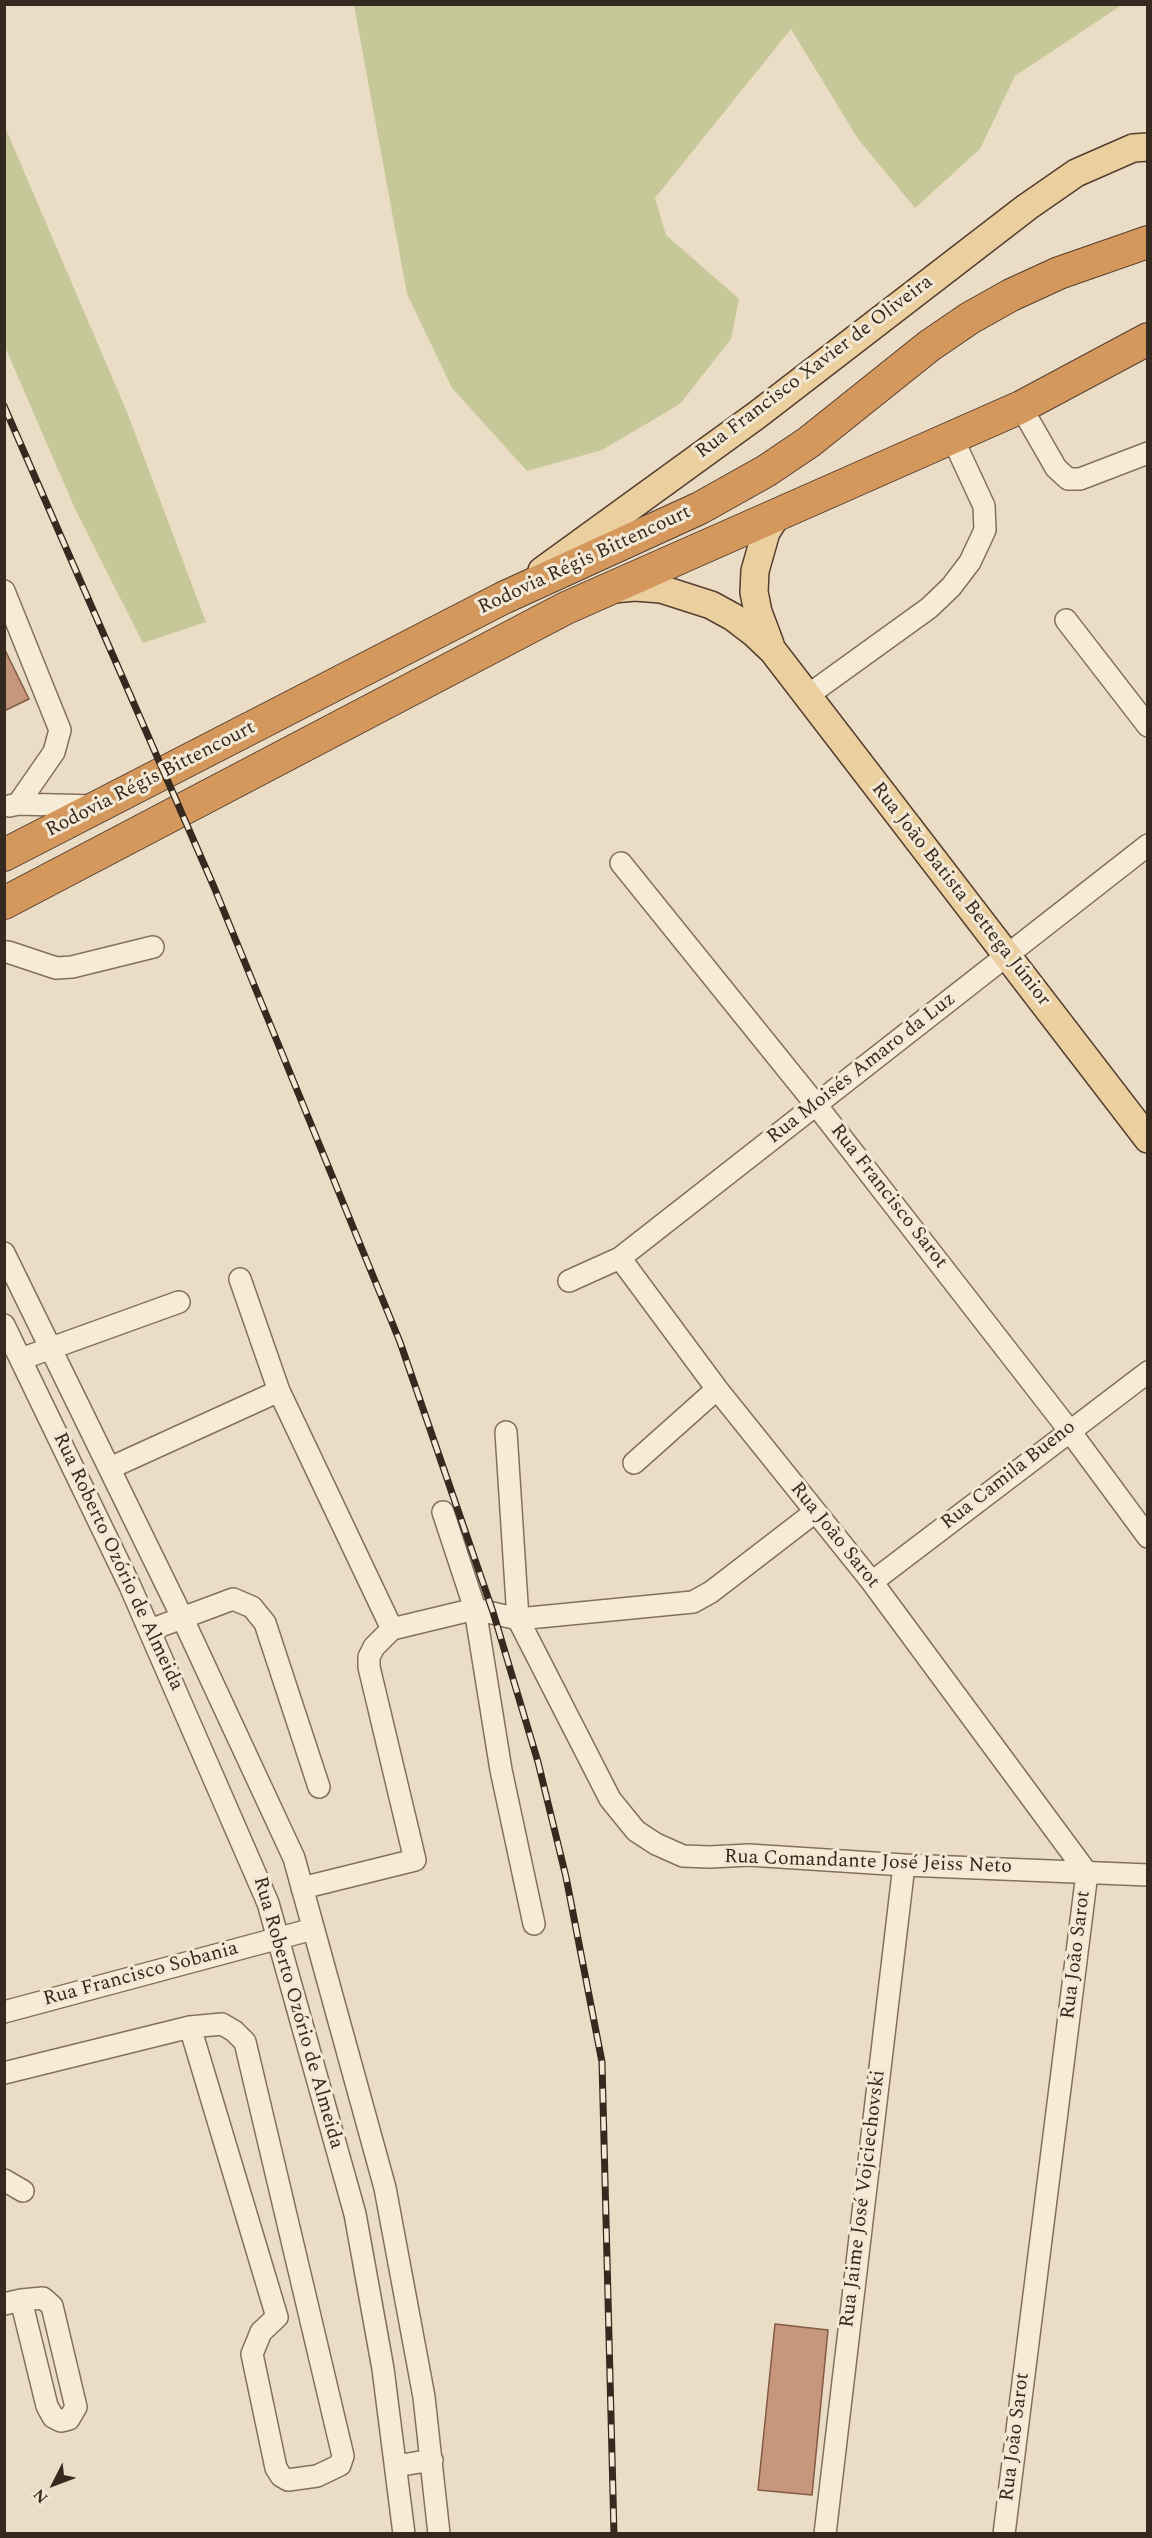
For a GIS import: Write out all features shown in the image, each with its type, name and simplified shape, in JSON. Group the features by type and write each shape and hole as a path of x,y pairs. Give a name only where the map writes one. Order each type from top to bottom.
{"highway":[{"name":"Rodovia Régis Bittencourt","path":"4,855 503,598 700,508 766,471 809,442 929,346 970,318 1059,273 1148,242"},
{"name":"Rodovia Régis Bittencourt","path":"4,903 603,590 1021,407 1148,339"}],"main road":[{"name":"Rua Francisco Xavier de Oliveira","path":"503,598 758,415 1027,207 1076,173 1140,148"},
{"name":"Rua João Batista Bettega Júnior","path":"773,651 758,612 754,592 754,571 766,532 777,515"},
{"name":"Rua João Batista Bettega Júnior","path":"603,590 635,587 686,596 733,617 773,651 1148,1139"}],"street":[{"path":"1021,407 1056,468 1068,479 1080,479 1148,453"},
{"path":"807,696 928,608 951,587 970,562 985,530 984,506 952,437"},
{"path":"4,591 60,730 54,752 11,806"},
{"path":"1066,620 1148,726"},
{"path":"11,806 101,806"},
{"name":"Rua Moisés Amaro da Luz","path":"569,1281 620,1258 1148,845"},
{"name":"Rua Francisco Sarot","path":"621,863 817,1106 1069,1430 1148,1537"},
{"path":"4,952 56,968 72,968 153,947"},
{"path":"4,1253 182,1617 285,1835 373,2137 397,2240 415,2338 432,2460 439,2534"},
{"name":"Rua João Sarot","path":"620,1258 717,1389 872,1582 1087,1873 1004,2534"},
{"path":"240,1279 279,1391 392,1629"},
{"path":"21,1359 179,1302"},
{"name":"Rua Roberto Ozório de Almeida","path":"4,1325 150,1630 256,1873 279,1938 362,2248 383,2369 404,2534"},
{"name":"Rua Camila Bueno","path":"872,1582 1148,1372"},
{"path":"634,1463 717,1389"},
{"path":"110,1468 279,1391"},
{"path":"506,1432 518,1619"},
{"path":"443,1512 475,1610 501,1770 534,1924"},
{"path":"302,1888 415,1860 369,1667 369,1657 374,1647 392,1629 475,1610 518,1619 693,1602 711,1592 814,1512"},
{"path":"150,1630 233,1599 252,1607 265,1623 319,1787"},
{"name":"Rua Comandante José Jeiss Neto","path":"518,1619 610,1799 636,1830 656,1844 683,1856 749,1855 904,1865 1148,1875"},
{"name":"Rua Jaime José Vojciechovski","path":"825,2534 904,1865"},
{"name":"Rua Francisco Sobania","path":"4,2012 313,1929"},
{"path":"302,2022 337,2012"},
{"path":"4,2073 190,2027 222,2024 234,2031 245,2042 344,2456 340,2465 317,2476 288,2480 281,2476 276,2468 252,2354 261,2332 278,2318 190,2027"},
{"path":"4,2180 23,2191"},
{"path":"362,2248 397,2240"},
{"path":"43,2298 52,2306 76,2408 69,2419 61,2421 53,2416 47,2406 13,2302 43,2298"},
{"path":"396,2466 432,2460"}],"green space":[{"path":"354,5 1122,5 1015,76 980,149 915,208 858,139 791,29 655,198 666,235 739,299 731,339 680,404 602,450 527,471 452,388 407,294"},
{"path":"5,127 127,412 206,622 143,643 76,511 5,347"}],"building":[{"path":"4,648 29,699 4,711"},
{"path":"775,2324 828,2330 812,2495 758,2490"}],"railway":[{"path":"4,406 214,887 400,1342 493,1612 538,1762 566,1877 602,2062 614,2534"}]}
